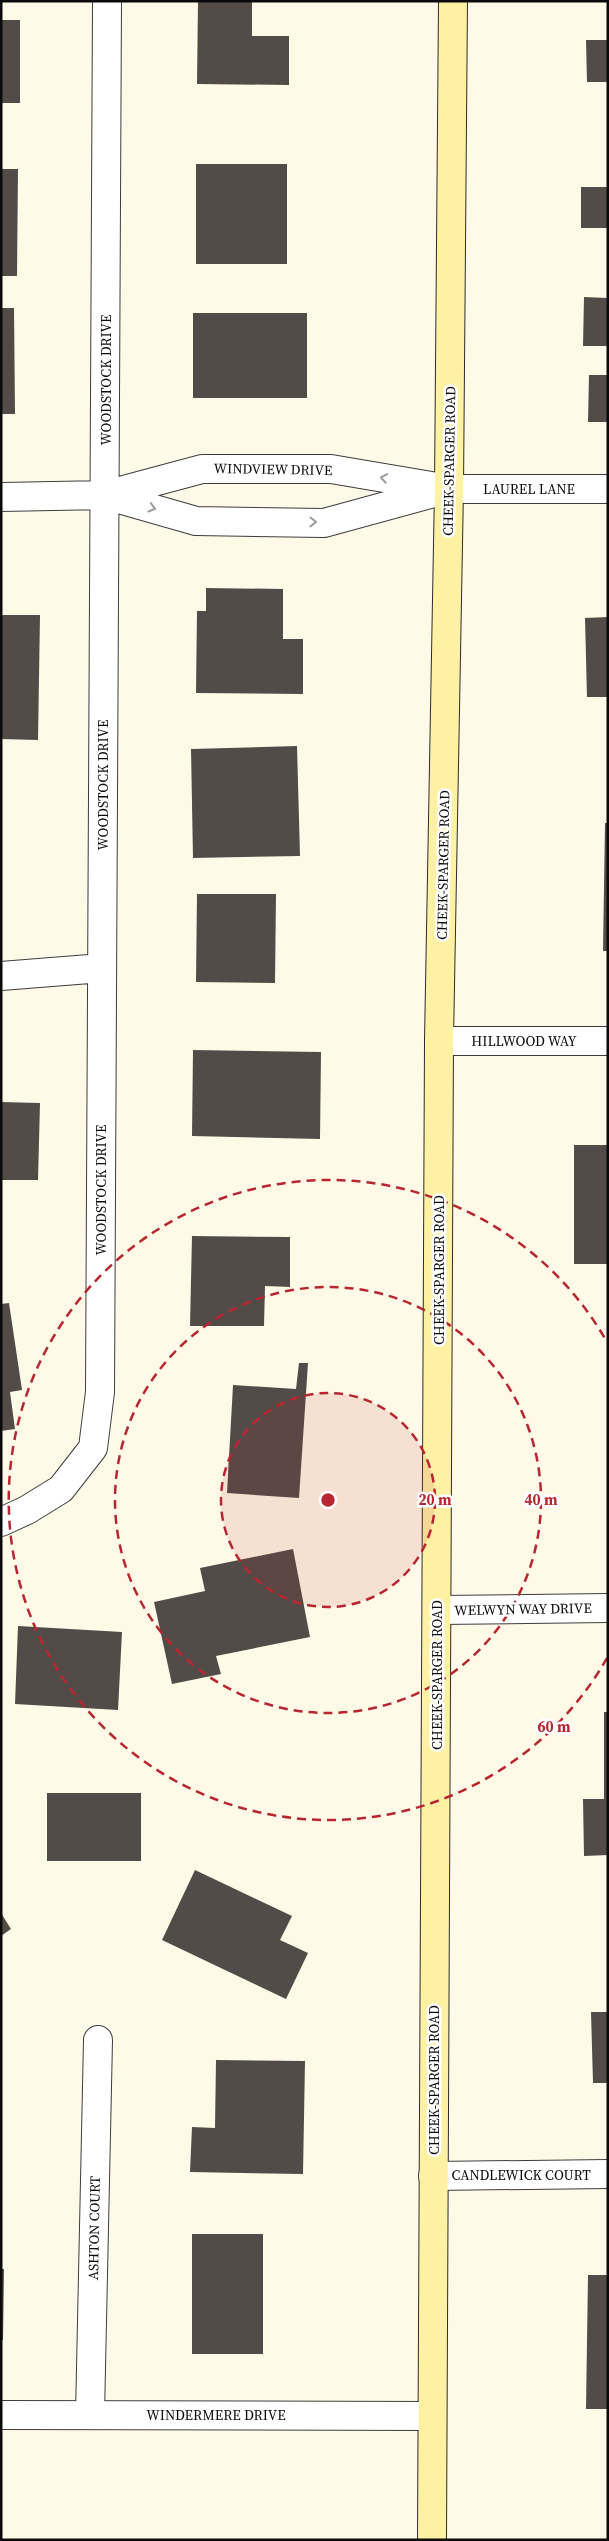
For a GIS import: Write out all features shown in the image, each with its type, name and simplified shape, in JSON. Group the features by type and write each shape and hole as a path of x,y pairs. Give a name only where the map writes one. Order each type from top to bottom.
{"main road":[{"name":"CHEEK-SPARGER ROAD","path":"432,2540 431,2416 438,1610 439,1041 450,489 453,1"}],"street":[{"name":"WOODSTOCK DRIVE","path":"1,1522 27,1510 61,1489 94,1448 100,1392 106,1"},
{"name":"WINDVIEW DRIVE","path":"1,497 105,495 202,469 331,469 450,489"},
{"name":"WINDVIEW DRIVE","path":"105,495 196,521 324,522 450,489"},
{"name":"LAUREL LANE","path":"450,489 608,489"},
{"path":"1,976 102,968"},
{"name":"HILLWOOD WAY","path":"439,1041 608,1041"},
{"name":"WELWYN WAY DRIVE","path":"438,1610 608,1608"},
{"name":"ASHTON COURT","path":"90,2415 98,2040"},
{"name":"CANDLEWICK COURT","path":"434,2176 608,2174"},
{"name":"WINDERMERE DRIVE","path":"1,2415 431,2416"}],"building":[{"path":"198,1 252,1 252,36 289,36 289,85 197,84"},
{"path":"1,20 20,20 20,103 1,103"},
{"path":"586,40 608,40 608,82 587,82"},
{"path":"196,164 287,164 287,264 196,264"},
{"path":"1,169 18,169 17,276 1,276"},
{"path":"581,187 608,187 608,228 581,228"},
{"path":"584,297 608,298 608,346 583,346"},
{"path":"1,308 14,308 15,414 1,414"},
{"path":"193,313 307,313 307,398 193,398"},
{"path":"589,375 608,375 608,422 588,422"},
{"path":"206,588 283,589 283,639 303,639 303,694 196,693 197,611 206,611"},
{"path":"1,615 40,615 38,740 1,739"},
{"path":"608,617 608,697 587,697 585,618"},
{"path":"297,746 300,856 193,858 191,749"},
{"path":"605,823 608,823 608,951 603,951"},
{"path":"197,894 276,894 275,983 196,982"},
{"path":"193,1050 321,1052 320,1139 192,1136"},
{"path":"1,1102 40,1103 38,1180 1,1180"},
{"path":"574,1145 608,1145 608,1264 574,1264"},
{"path":"192,1236 290,1237 290,1287 265,1286 264,1326 190,1326"},
{"path":"9,1303 22,1390 10,1392 15,1429 1,1431 1,1304"},
{"path":"299,1363 308,1363 299,1498 227,1493 233,1385 296,1389"},
{"path":"293,1549 310,1637 216,1656 221,1674 172,1684 154,1602 205,1591 200,1568"},
{"path":"18,1626 122,1632 118,1710 15,1704"},
{"path":"604,1712 608,1712 608,1855 584,1856 583,1799 604,1799"},
{"path":"47,1793 141,1793 141,1861 47,1861"},
{"path":"195,1870 292,1916 280,1940 308,1953 286,1999 162,1940"},
{"path":"1,1913 11,1929 1,1936"},
{"path":"591,2012 608,2012 608,2083 593,2083"},
{"path":"216,2060 305,2061 303,2174 190,2172 192,2127 215,2128"},
{"path":"192,2234 263,2234 263,2354 192,2354"},
{"path":"1,2269 4,2269 3,2340 1,2340"},
{"path":"588,2275 608,2275 608,2409 586,2409"}]}
